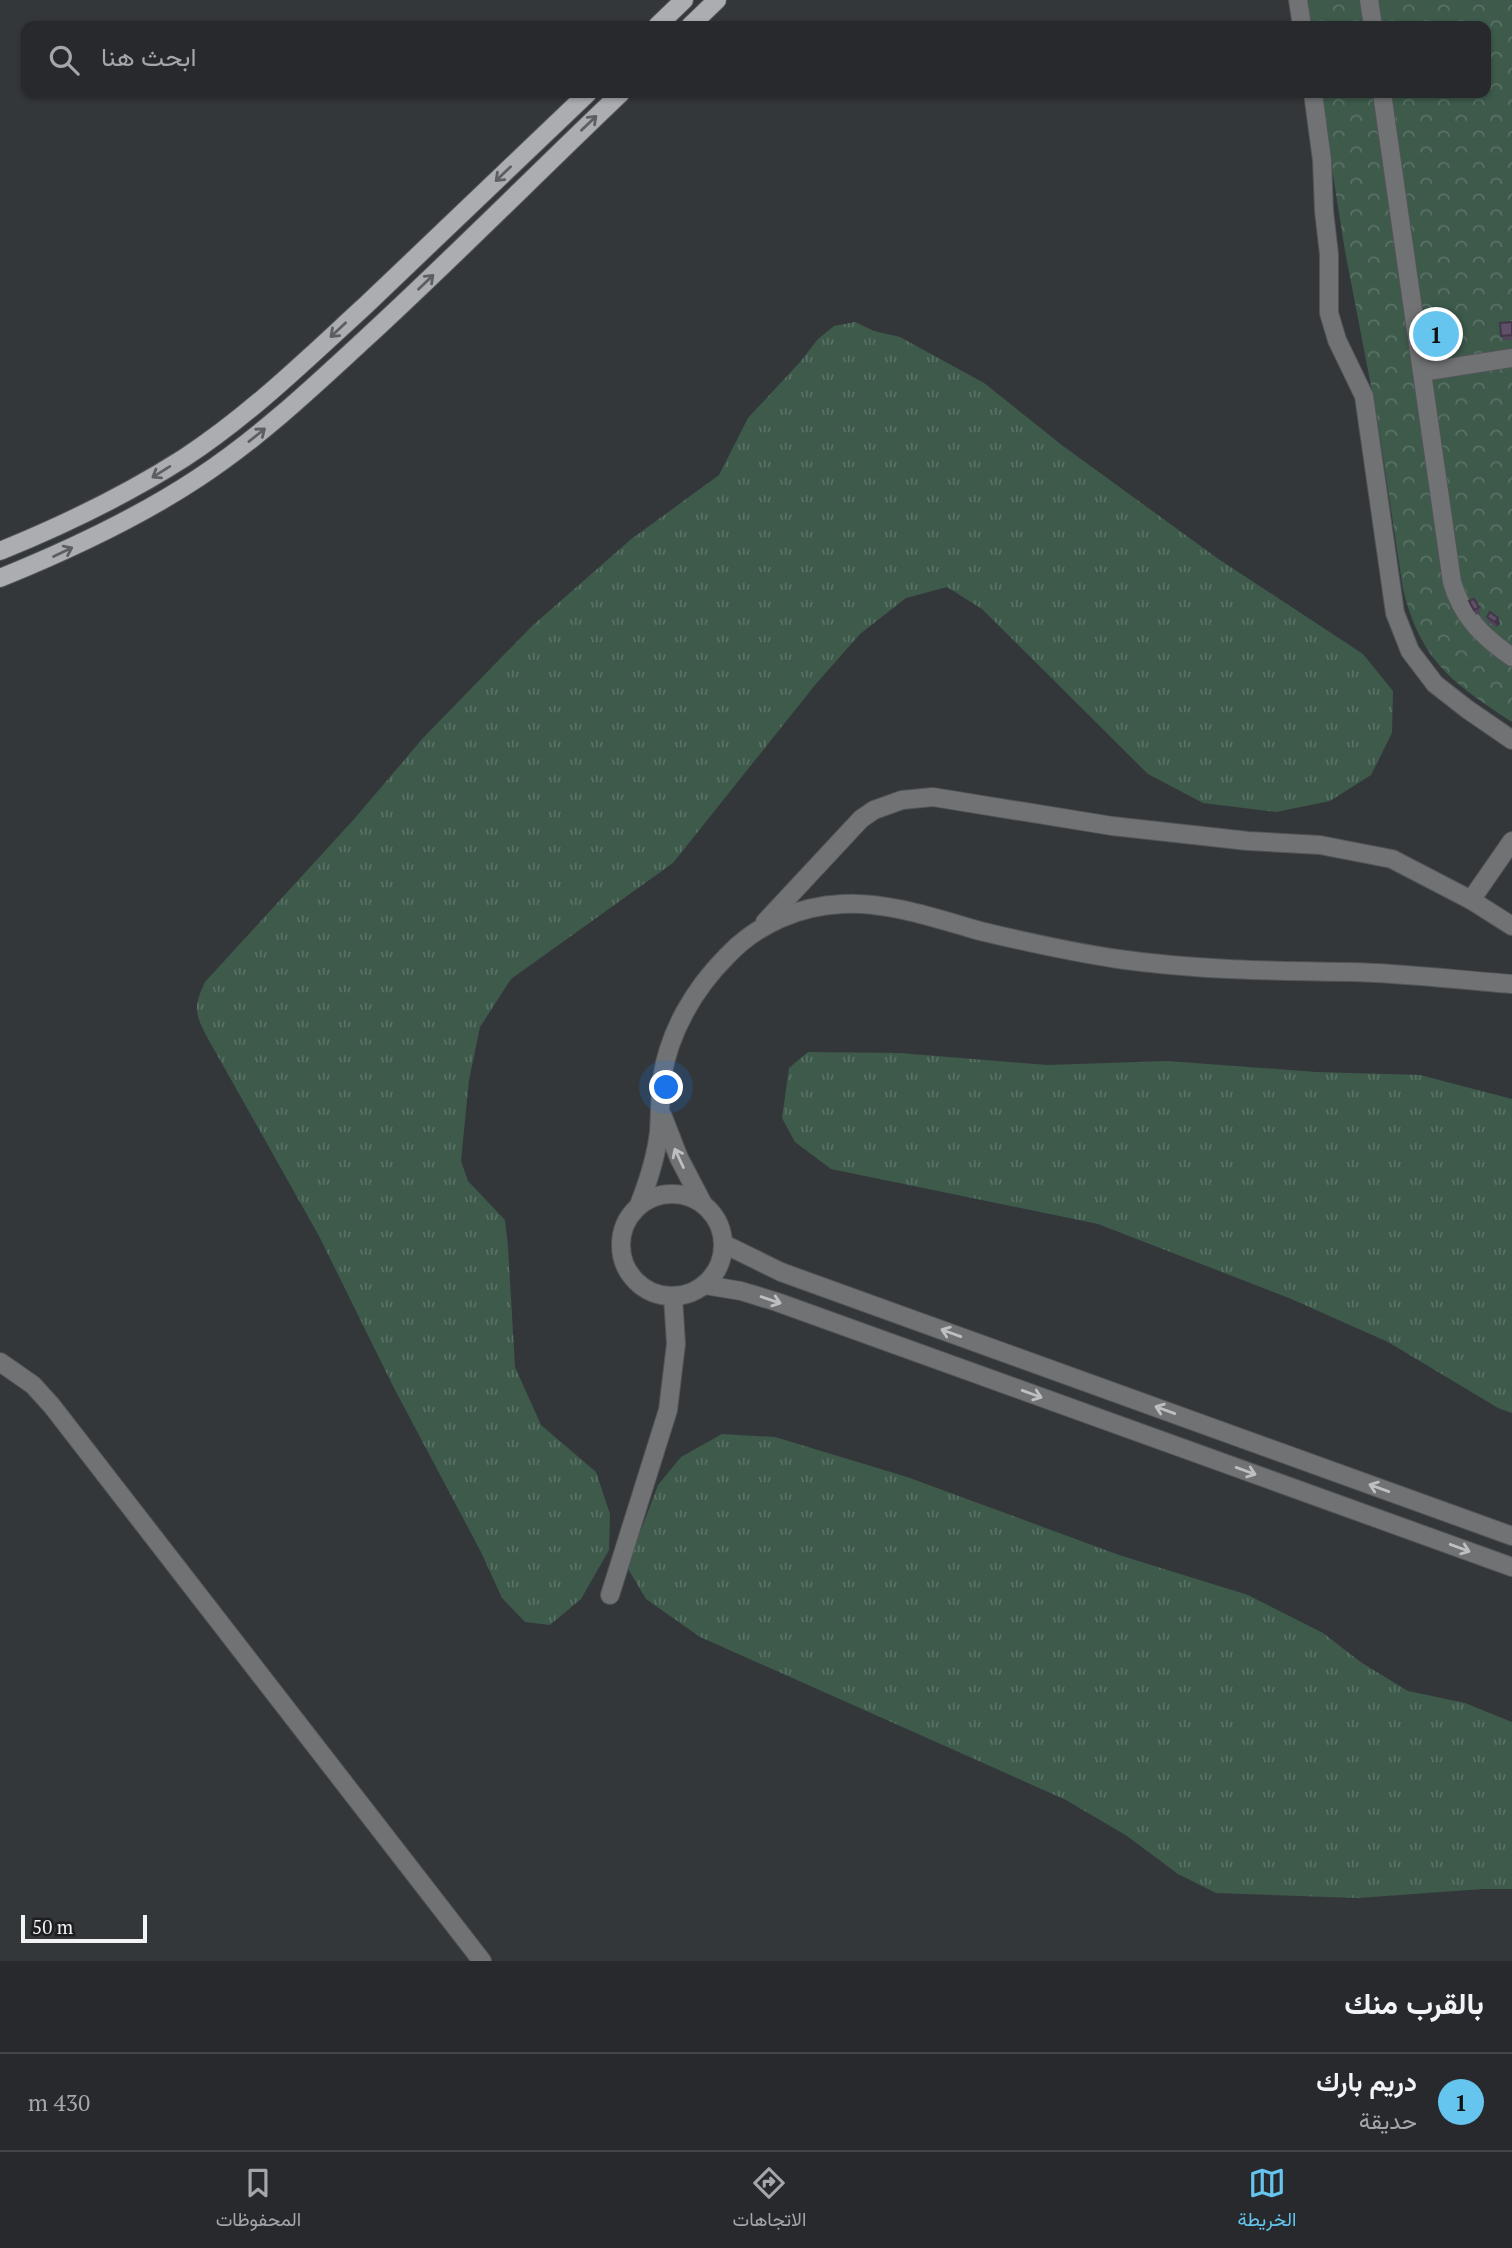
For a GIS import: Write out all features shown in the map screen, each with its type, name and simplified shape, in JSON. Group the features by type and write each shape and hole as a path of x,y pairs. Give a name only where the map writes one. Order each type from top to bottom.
{"main road":[{"path":"662,21 684,0"},
{"path":"695,21 717,0"},
{"path":"0,551 45,533 139,485 185,457 229,425 338,330 583,98"},
{"path":"0,578 67,550 152,507 244,446 372,333 616,98"}],"street":[{"path":"1298,0 1301,21"},
{"path":"1369,0 1372,21"},
{"path":"1314,98 1322,160 1329,254 1329,313 1337,340 1364,396 1395,613 1410,651 1435,684 1512,740"},
{"path":"1383,98 1451,574 1463,611 1482,635 1512,656"},
{"path":"1422,372 1512,358"},
{"path":"660,1110 679,1158 704,1204 718,1222 724,1244 719,1266 705,1284 685,1295 673,1297 651,1292 632,1278 622,1257 621,1234 639,1205 654,1159 662,1078 682,1017 716,967 756,931 861,819 887,804 917,797 933,797 1180,835 1320,845 1356,851 1392,859 1471,900 1512,926"},
{"path":"1471,900 1512,841"},
{"path":"756,931 807,909 835,904 864,904 920,915 1028,943 1121,959 1214,969 1352,972 1512,984"},
{"path":"639,1205 648,1199 671,1194 693,1198 704,1204"},
{"path":"724,1244 781,1272 1512,1536"},
{"path":"705,1284 758,1296 1512,1567"},
{"path":"610,1595 668,1410 676,1344 673,1297"},
{"path":"986,1377 996,1349"},
{"path":"0,1362 33,1385 52,1406 482,1961"}],"green space":[{"path":"1306,0 1512,0 1512,722 1456,682 1442,668 1419,635 1410,614 1403,589 1377,417 1345,251 1321,98 1491,98 1491,21 1309,21"},
{"path":"855,322 874,331 900,337 984,383 1063,446 1217,558 1363,654 1393,691 1392,733 1371,775 1330,801 1276,812 1203,803 1148,774 982,609 947,587 906,598 860,634 815,685 673,863 511,979 480,1027 469,1080 461,1161 468,1181 505,1220 515,1367 541,1425 596,1472 610,1514 609,1550 581,1599 550,1625 525,1622 502,1598 319,1236 207,1037 198,1016 197,1004 205,982 355,818 423,738 531,627 630,540 719,475 748,418 818,339 834,326"},
{"path":"808,1052 900,1053 1047,1065 1167,1061 1316,1072 1420,1075 1512,1099 1512,1413 1498,1408 1388,1342 1289,1298 1098,1224 831,1169 795,1142 782,1118 789,1068"},
{"path":"722,1434 775,1437 907,1477 1119,1555 1248,1595 1323,1633 1362,1663 1408,1691 1465,1703 1512,1722 1512,1889 1358,1898 1216,1893 1178,1874 1127,1836 1066,1800 700,1637 646,1599 627,1567 658,1485 681,1457"}],"building":[{"path":"1512,322 1512,335 1501,336 1500,323"},
{"path":"1474,599 1479,607 1474,610 1469,601"},
{"path":"1490,612 1498,618 1495,622 1487,617"}],"place":[{"name":"دريم بارك","path":"1436,334"}]}
